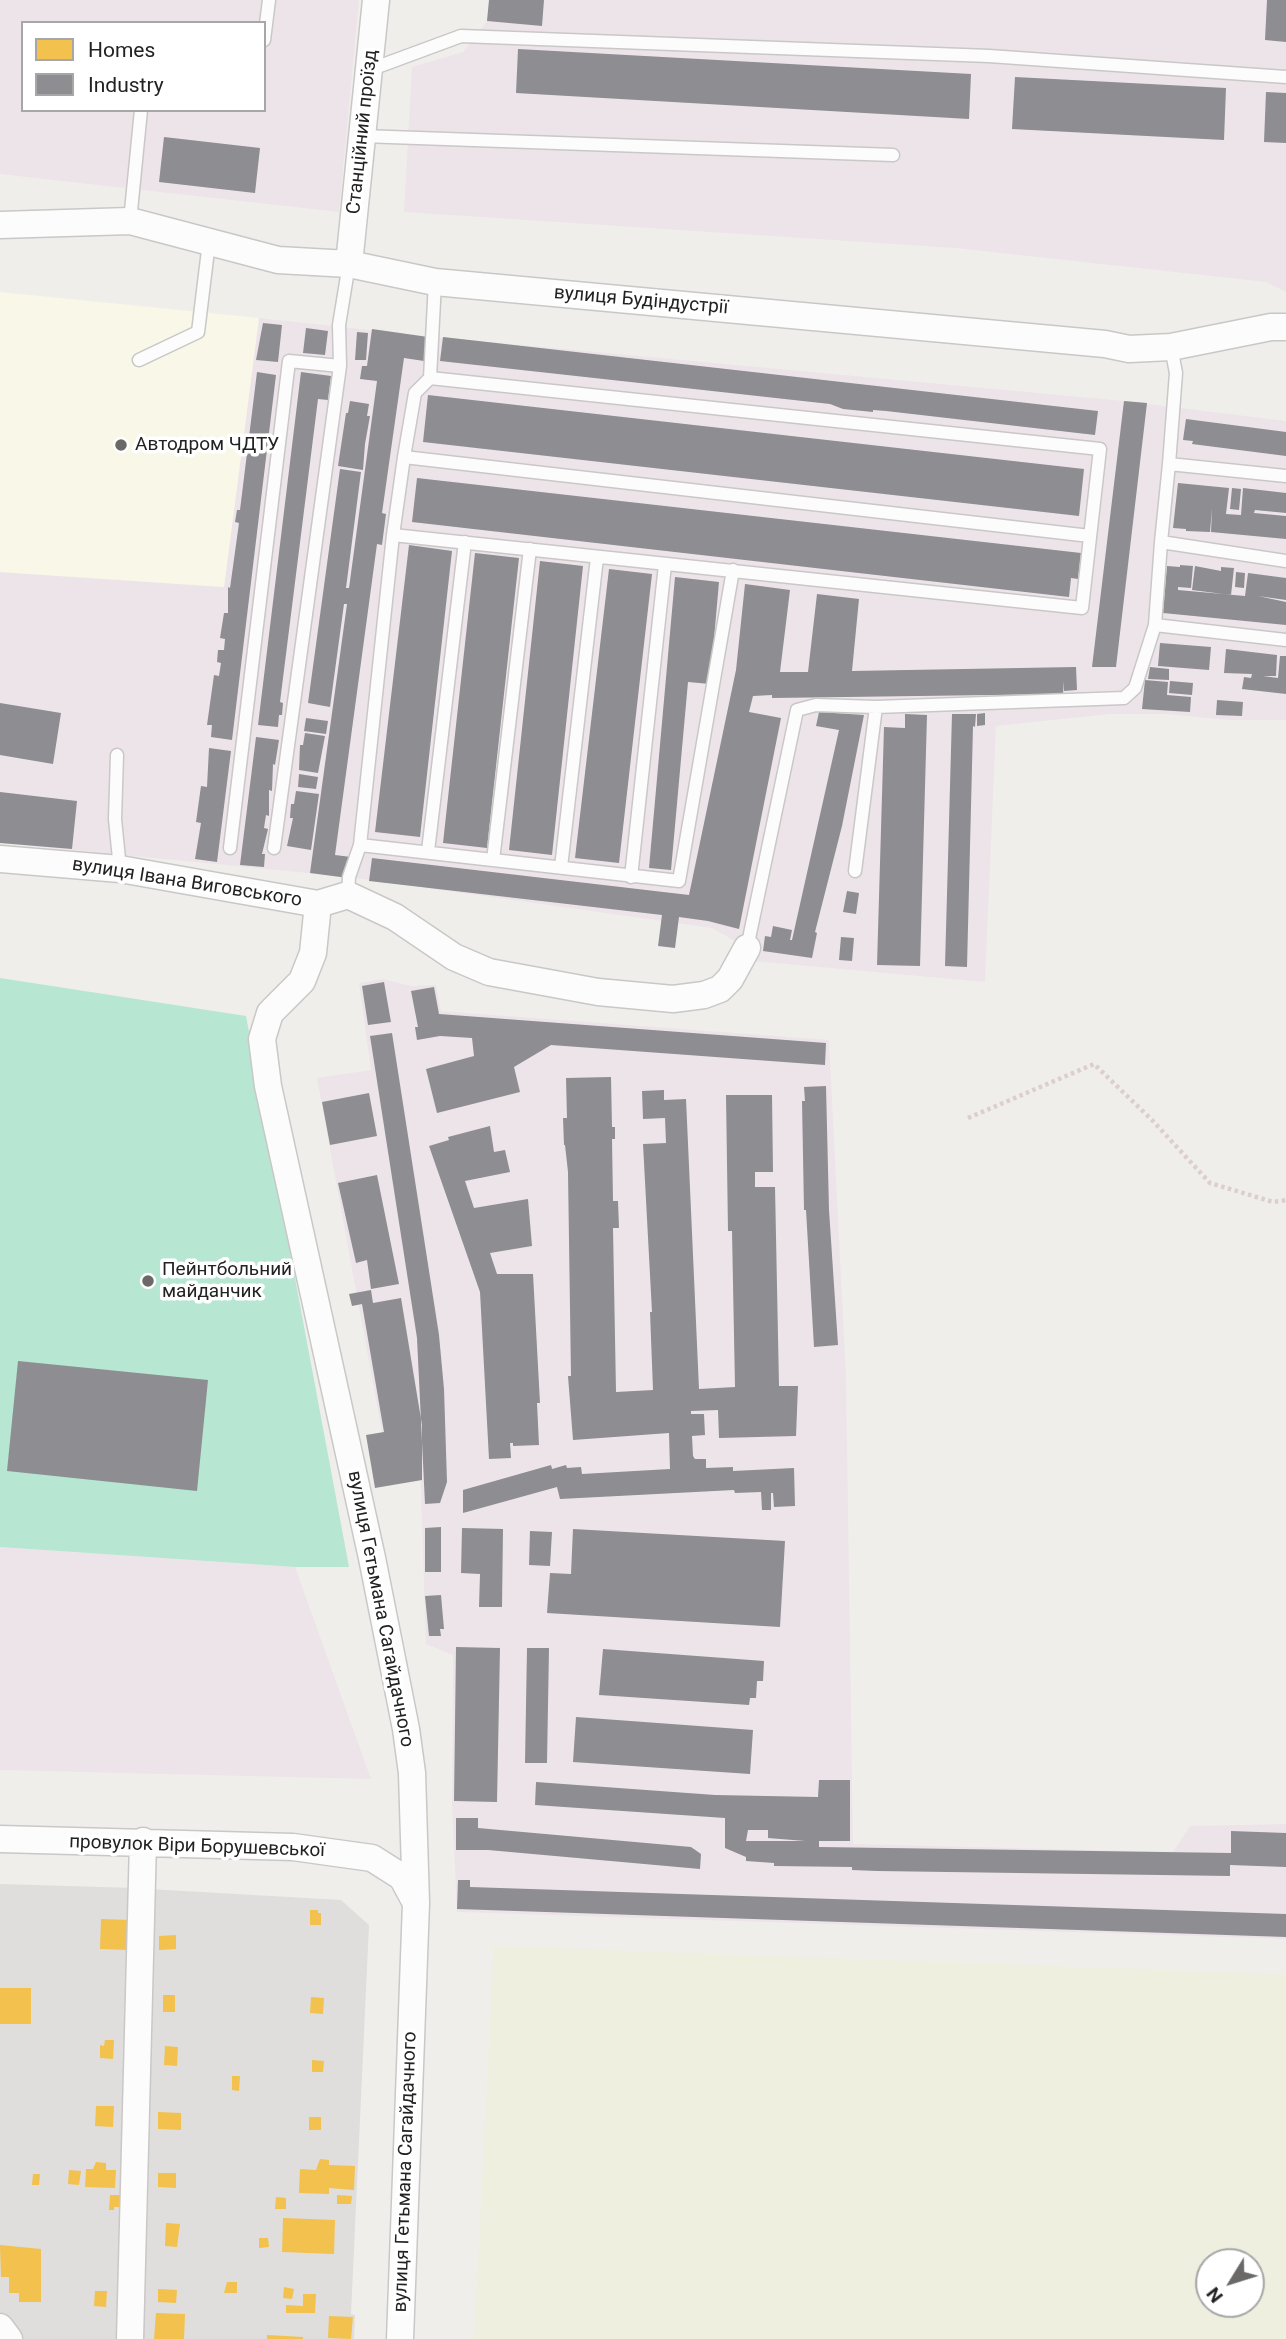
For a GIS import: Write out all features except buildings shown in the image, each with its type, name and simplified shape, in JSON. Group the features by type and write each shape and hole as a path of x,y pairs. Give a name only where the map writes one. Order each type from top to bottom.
{"street":[{"name":"Станційний проїзд","path":"349,264 376,0"},
{"name":"вулиця Будіндустрії","path":"0,225 130,221 278,260 349,264 435,282 1078,341 1129,349 1171,347 1271,327 1286,327"},
{"name":"вулиця Івана Виговського","path":"0,859 120,869 318,904 348,895"},
{"path":"348,895 395,917 454,957 489,972 598,992 673,999 704,995 720,989 730,979 747,948"},
{"name":"вулиця Гетьмана Сагайдачного","path":"318,904 313,953 302,981 270,1013 262,1039 268,1086 372,1558 406,1729 415,1812 416,1903 400,2339"},
{"name":"провулок Віри Борушевської","path":"0,1839 293,1847 372,1858 402,1877 416,1903"},
{"path":"130,2339 143,1841"},
{"path":"0,2327 9,2339"}],"lane":[{"path":"266,24 269,0"},
{"path":"369,71 461,36 989,56 1286,77"},
{"path":"130,221 141,112"},
{"path":"362,136 893,155"},
{"path":"139,360 198,332 209,242"},
{"path":"274,848 340,366 339,325 349,264"},
{"path":"348,895 349,877 360,845 393,535 404,457 415,393 430,378 435,282"},
{"path":"747,948 797,710 816,705 876,707 1124,698 1135,688 1155,625 1175,373 1171,347"},
{"path":"230,848 289,361 340,366"},
{"path":"393,535 1083,608 1100,449 430,378"},
{"path":"404,457 1090,536"},
{"path":"1169,464 1286,476"},
{"path":"428,851 465,542"},
{"path":"1161,542 1286,561"},
{"path":"493,860 530,549"},
{"path":"561,867 597,558"},
{"path":"631,877 665,565"},
{"path":"360,845 679,881 733,570"},
{"path":"1155,625 1286,640"},
{"path":"855,871 876,707"},
{"path":"117,755 115,819 120,869"}],"path":[{"path":"968,1118 1094,1065 1152,1120 1210,1183 1273,1202 1286,1200"}],"shaded area":[{"path":"0,0 359,0 339,212 0,174"},
{"path":"489,0 1286,0 1286,292 1266,282 955,248 404,212 412,67 463,52 487,21"},
{"name":"Автодром ЧДТУ","path":"0,292 259,318 224,587 0,572"},
{"path":"259,318 434,337 1124,401 1286,421 1286,720 1110,714 996,726 985,982 753,961 747,948 712,928 349,877 0,843 0,572 224,587"},
{"path":"383,979 411,986 436,985 441,1011 829,1040 846,1377 853,1844 1173,1852 1190,1826 1286,1824 1286,1939 457,1912 452,1803 453,1655 426,1644 419,1437 383,1438 317,1078 371,1070 359,983"},
{"path":"0,1547 295,1567 371,1779 0,1770"},
{"path":"0,1884 135,1888 127,2339 22,2339 0,2316"},
{"path":"149,1889 341,1900 369,1925 351,2314 355,2315 354,2339 139,2339"}],"green space":[{"name":"Пейнтбольний майданчик","path":"0,978 246,1016 349,1567 295,1567 0,1547"},
{"path":"494,1946 1286,1974 1286,2339 474,2339"}],"place":[{"name":"Автодром ЧДТУ","path":"121,445"},
{"name":"Пейнтбольний майданчик","path":"148,1281"}]}
